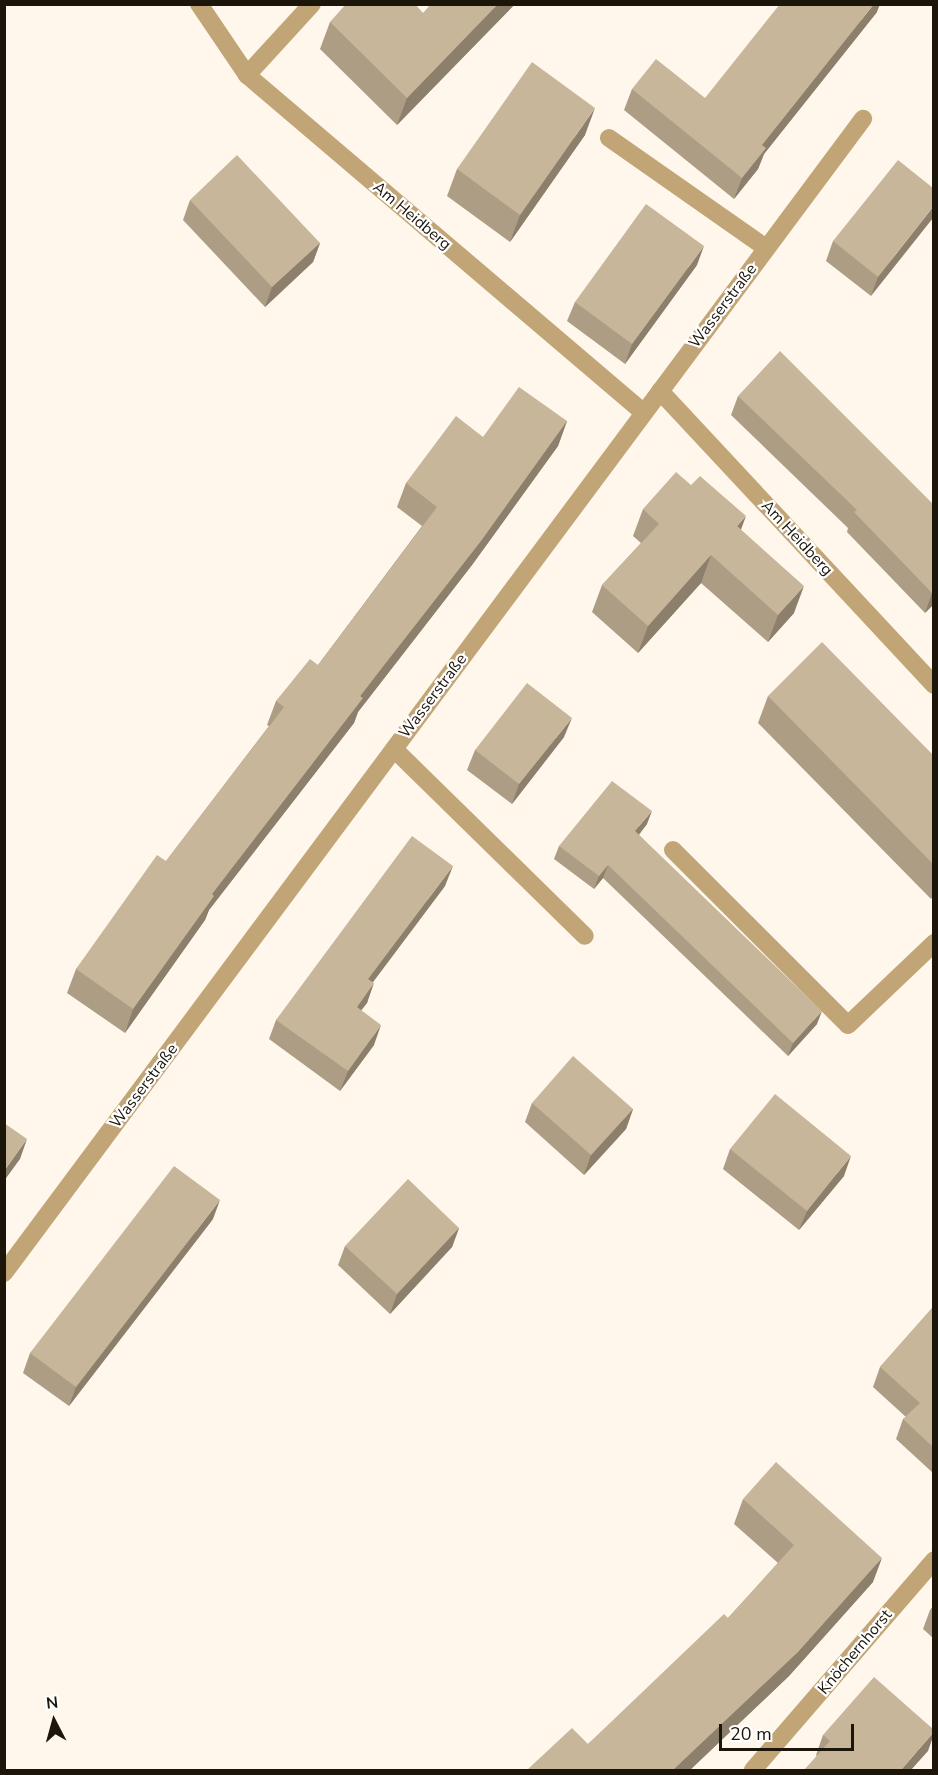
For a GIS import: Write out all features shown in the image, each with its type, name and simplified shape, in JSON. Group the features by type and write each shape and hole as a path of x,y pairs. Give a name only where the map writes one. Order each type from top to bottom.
{"street":[{"name":"Am Heidberg","path":"199,4 247,75 643,412"},
{"path":"247,75 312,4"},
{"name":"Wasserstraße","path":"4,1273 863,119"},
{"path":"609,138 766,248"},
{"name":"Am Heidberg","path":"660,391 933,685"},
{"path":"394,749 585,936"},
{"path":"673,850 848,1025 933,944"},
{"name":"Knöchernhorst","path":"753,1770 933,1560"}],"building":[{"path":"346,4 415,4 423,13 431,4 498,4 407,98 330,22"},
{"path":"780,4 874,4 762,145 766,148 742,178 632,89 656,59 705,98"},
{"path":"532,62 595,108 520,215 457,169"},
{"path":"237,155 320,243 272,287 190,200"},
{"path":"898,160 933,188 933,207 878,277 833,241"},
{"path":"646,204 704,246 632,344 575,302"},
{"path":"780,351 933,504 932,593 854,512 857,510 738,396"},
{"path":"519,387 567,421 481,541 360,696 363,698 212,894 214,896 133,1009 76,969 157,855 166,861 284,707 276,701 310,659 318,665 437,507 406,483 456,416 483,437"},
{"path":"676,472 691,485 700,476 746,516 737,526 804,586 778,615 711,555 648,626 602,585 659,524 643,509"},
{"path":"822,642 933,755 933,864 768,696"},
{"path":"527,683 572,718 519,784 475,750"},
{"path":"612,781 652,811 635,831 822,1011 793,1043 608,865 599,876 559,846"},
{"path":"412,836 453,866 368,979 374,983 357,1007 381,1025 348,1071 276,1020"},
{"path":"573,1056 633,1109 591,1155 532,1103"},
{"path":"775,1094 851,1156 807,1211 730,1149"},
{"path":"4,1123 27,1139 4,1171"},
{"path":"174,1166 220,1200 76,1387 30,1353"},
{"path":"408,1179 459,1228 397,1294 345,1246"},
{"path":"933,1307 933,1447 903,1419 920,1403 880,1367"},
{"path":"776,1462 882,1558 798,1652 673,1770 527,1770 572,1728 588,1744 724,1614 728,1618 794,1545 743,1499"},
{"path":"874,1677 933,1729 933,1733 901,1770 804,1770 830,1741 823,1735"}]}
